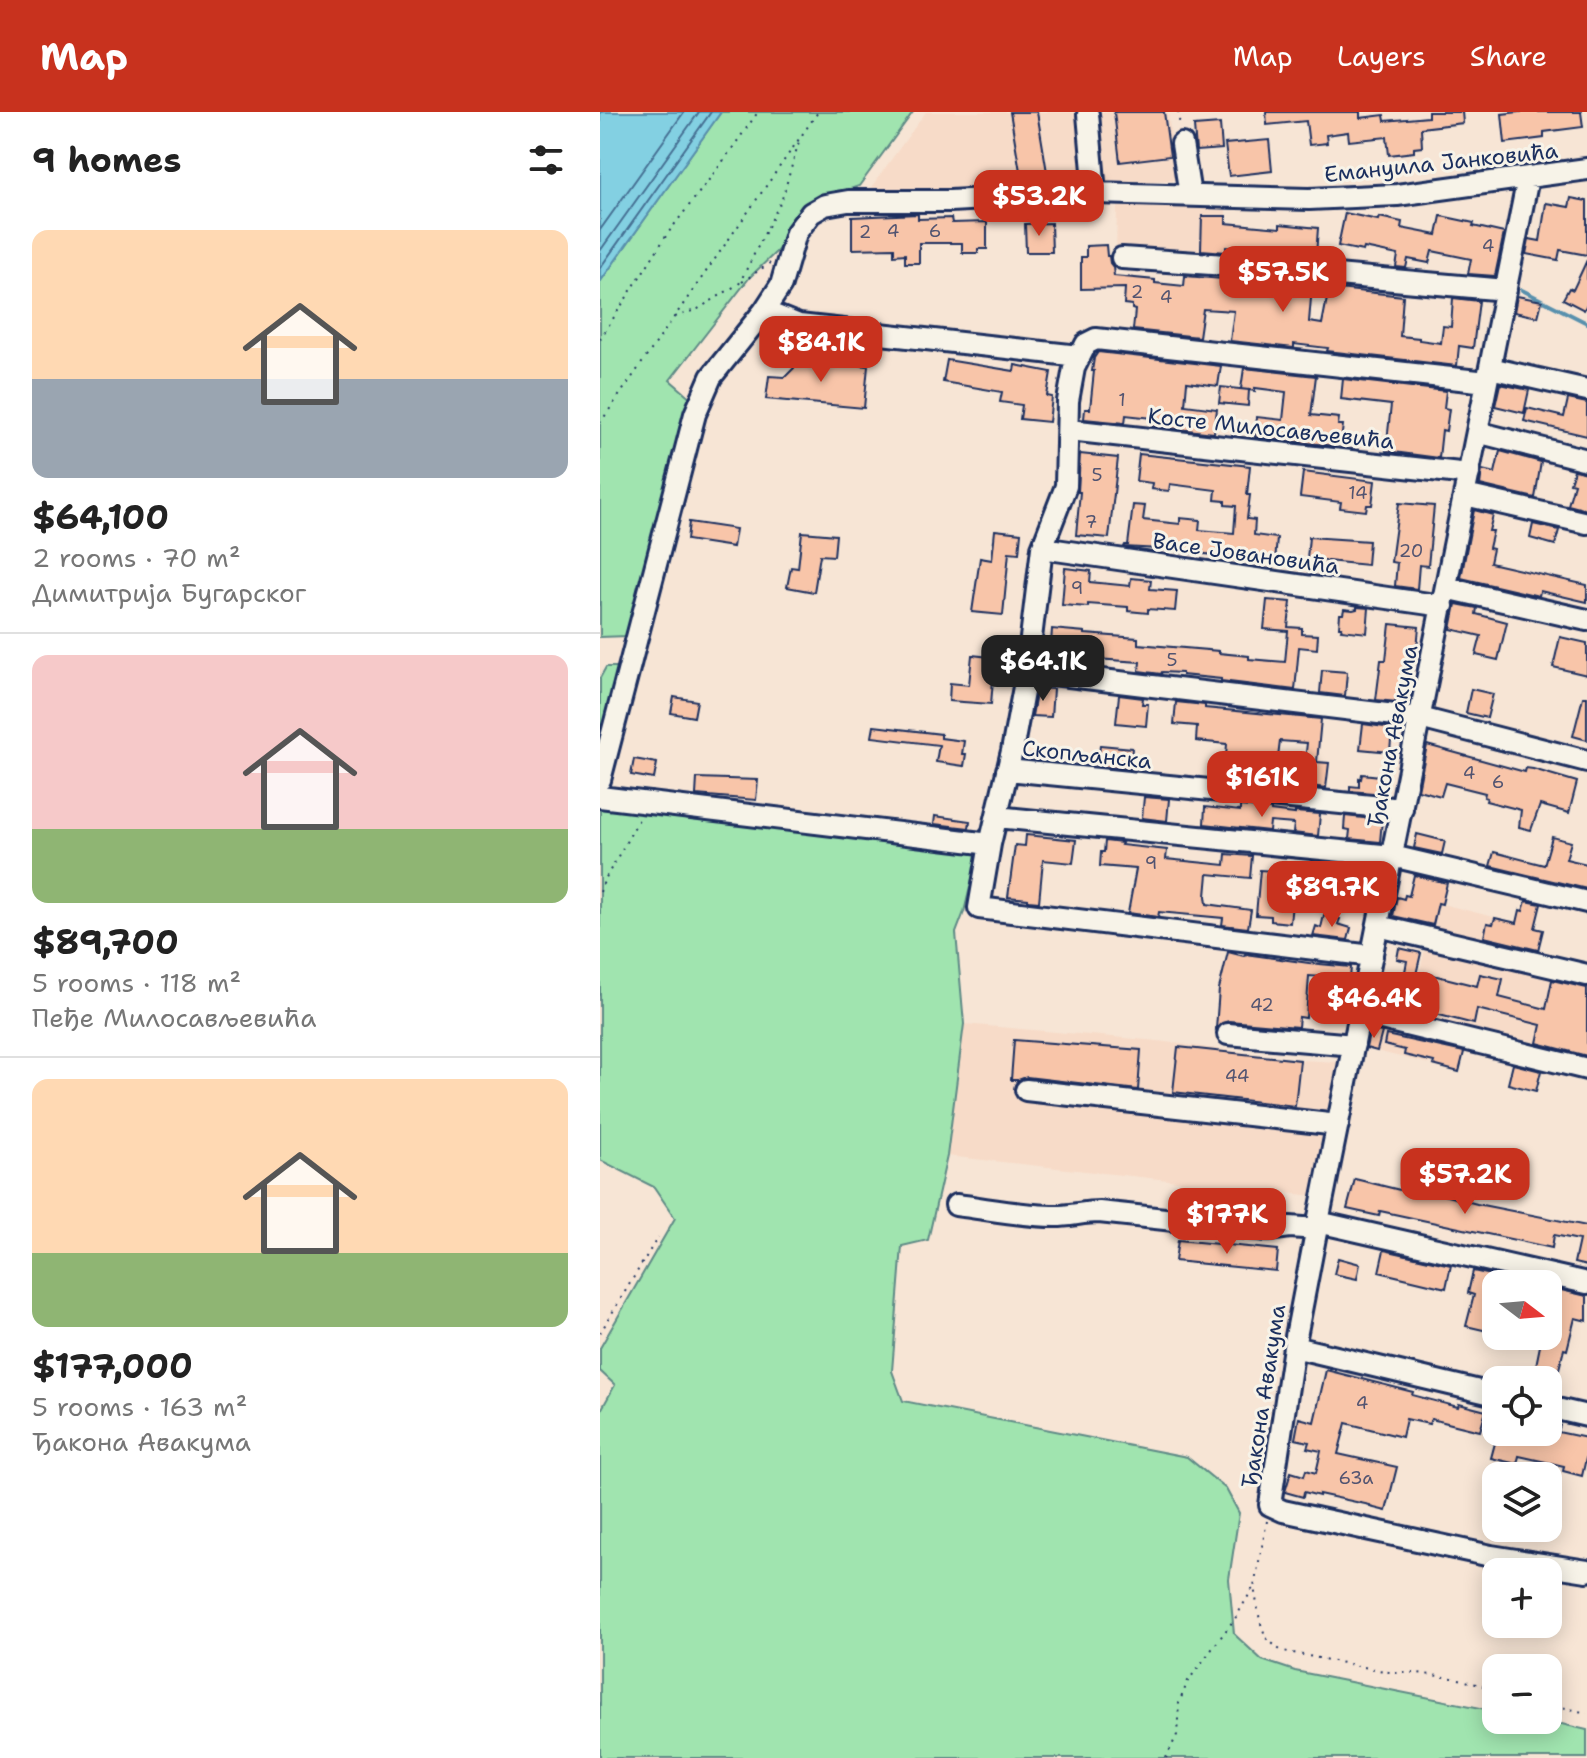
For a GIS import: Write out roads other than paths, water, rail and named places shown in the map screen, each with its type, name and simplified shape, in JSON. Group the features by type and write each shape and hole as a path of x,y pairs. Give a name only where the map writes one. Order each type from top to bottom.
{"street":[{"path":"1088,114 1095,193"},
{"path":"1182,144 1190,195"},
{"name":"Емануила Јанковића","path":"600,780 695,414 711,377 781,285 796,233 811,213 825,205 848,201 950,201 1095,193 1309,199 1397,195 1587,169"},
{"name":"Ђакона Авакума","path":"1528,178 1317,1225 1294,1347 1270,1505 1283,1511 1491,1556 1587,1571"},
{"path":"1122,258 1506,290"},
{"path":"764,311 799,325 1083,350"},
{"path":"1372,956 979,908 1027,671 1042,548 1066,486 1068,401 1074,368 1083,350 1096,339 1489,375 1587,390"},
{"name":"Косте Милосављевића","path":"1069,430 1469,474"},
{"path":"1477,432 1587,460"},
{"path":"1465,495 1587,523"},
{"name":"Васе Јовановића","path":"1042,548 1444,597 1587,620"},
{"path":"1027,671 1420,718 1587,761"},
{"name":"Скопљанска","path":"1007,770 1402,809"},
{"path":"600,797 990,844"},
{"path":"997,817 1392,856 1587,902"},
{"path":"1378,926 1587,975"},
{"path":"1361,1014 1587,1069"},
{"path":"1228,1034 1354,1045"},
{"path":"1026,1090 1338,1125"},
{"path":"956,1205 1054,1216 1099,1212 1268,1230 1317,1225 1587,1283"},
{"path":"1294,1347 1482,1392"},
{"path":"1562,1410 1587,1416"}],"water":[{"path":"600,112 721,112 600,282"}],"waterway":[{"path":"1522,290 1587,323"}]}
